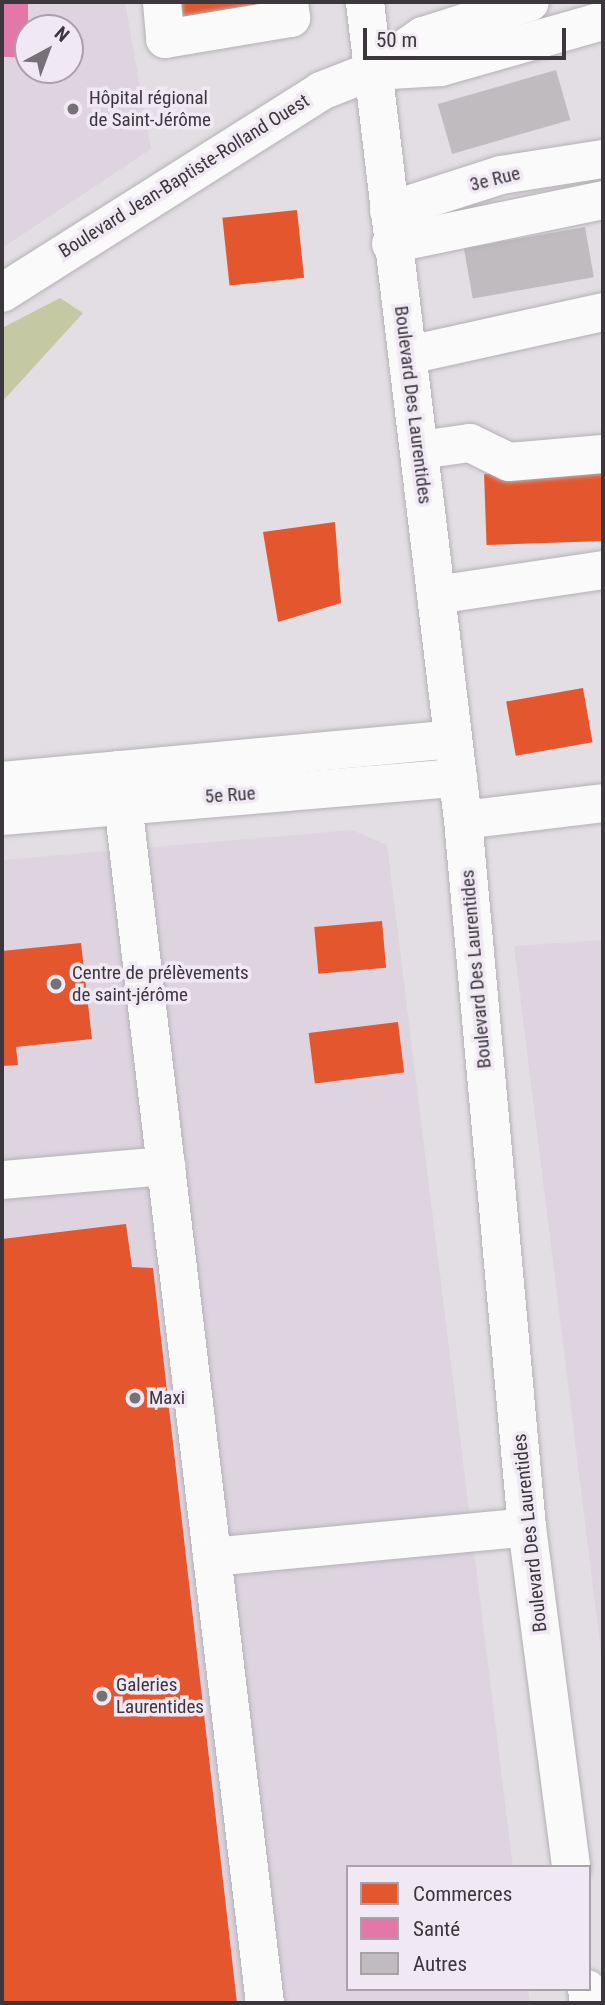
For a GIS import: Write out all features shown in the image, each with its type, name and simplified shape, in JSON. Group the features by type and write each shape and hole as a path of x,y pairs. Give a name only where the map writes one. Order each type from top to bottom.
{"street":[{"path":"162,2 165,39 291,18 289,2"},
{"name":"Boulevard Des Laurentides","path":"365,2 463,820 527,1527 571,1865"},
{"path":"372,71 423,36 530,2"},
{"path":"372,71 442,67 603,21"},
{"name":"Boulevard Jean-Baptiste-Rolland Ouest","path":"2,293 321,91 372,71"},
{"name":"3e Rue","path":"390,228 501,176 603,159"},
{"path":"390,228 603,200"},
{"path":"408,355 603,312"},
{"path":"420,450 470,443 509,462 603,454"},
{"path":"436,595 603,570"},
{"name":"5e Rue","path":"2,816 121,787 453,739"},
{"name":"5e Rue","path":"2,781 121,787 458,778"},
{"path":"121,787 265,2003"},
{"path":"463,820 603,803"},
{"path":"2,1180 166,1166"},
{"path":"212,1557 527,1527"}],"shaded area":[{"name":"Hôpital régional de Saint-Jérôme","path":"2,2 125,2 151,149 2,248"},
{"path":"352,830 387,845 513,1865 346,1865 346,1991 528,1991 530,2003 2,2003 2,860"},
{"path":"603,940 603,1668 514,946"}],"green space":[{"path":"60,298 83,313 2,402 2,328"}],"building: Commerces":[{"path":"181,2 269,2 270,11 184,22"},
{"path":"297,210 304,278 230,285 222,218"},
{"path":"601,470 603,541 487,545 484,474"},
{"path":"335,522 341,603 278,622 263,532"},
{"path":"583,688 593,742 516,756 506,702"},
{"path":"382,921 386,968 318,974 314,927"},
{"path":"81,943 92,1039 16,1047 18,1065 2,1066 2,951"},
{"path":"398,1022 404,1073 315,1084 309,1033"},
{"name":"Galeries Laurentides","path":"126,1224 132,1267 153,1268 237,2003 2,2003 2,1239"}],"building: Santé":[{"path":"2,2 28,2 28,14 14,14 14,57 2,57"}],"building: Autres":[{"path":"556,70 570,120 452,154 438,104"},
{"path":"585,227 594,277 473,299 464,248"}],"place":[{"name":"Hôpital régional de Saint-Jérôme","path":"73,109"},
{"name":"Centre de prélèvements de saint-jérôme","path":"56,984"},
{"name":"Maxi","path":"135,1398"},
{"name":"Galeries Laurentides","path":"102,1696"}]}
